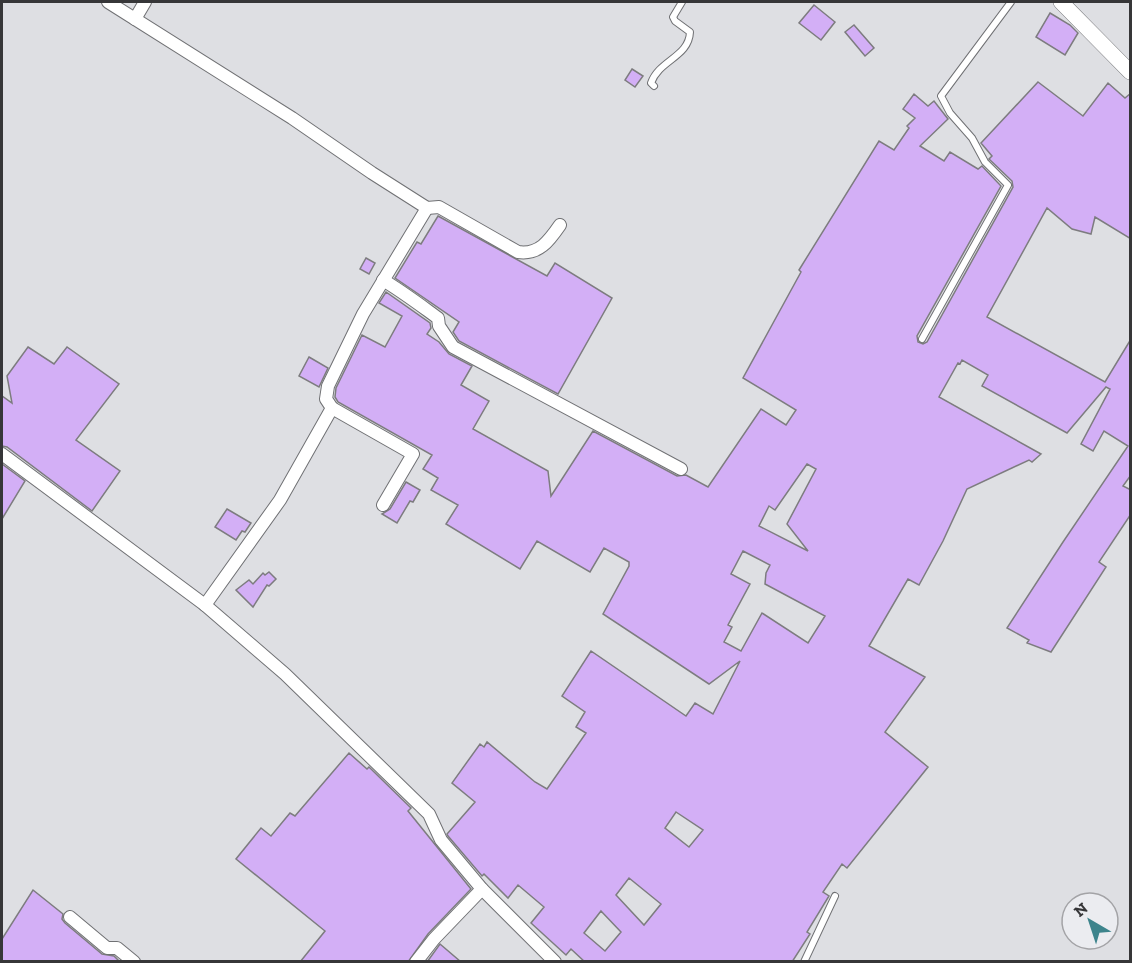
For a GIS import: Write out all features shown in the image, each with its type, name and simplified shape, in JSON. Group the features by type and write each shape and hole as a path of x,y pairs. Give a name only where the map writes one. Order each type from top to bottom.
{"street":[{"path":"108,2 292,118 372,174 427,208 439,207 518,252 527,254 537,251 548,243 560,225"},
{"path":"135,19 145,2"},
{"path":"1060,2 1131,72"},
{"path":"383,505 413,454 332,408 326,399 328,386 363,314 427,208"},
{"path":"383,280 414,299 438,318 444,336 453,347 681,468"},
{"path":"205,605 280,500 332,408"},
{"path":"2,454 205,605 285,674 429,814 441,840 483,890 555,962"},
{"path":"416,962 434,939 483,890"},
{"path":"70,917 107,948 117,948 134,962"}],"lane":[{"path":"654,86 651,83 654,75 663,64 681,53 690,36 690,32 673,17 682,2"},
{"path":"922,339 1008,184 985,162 972,138 950,114 941,96 1011,2"},
{"path":"804,962 835,896"}],"building":[{"path":"814,5 835,22 821,40 799,23"},
{"path":"1050,13 1070,25 1078,33 1065,55 1036,37"},
{"path":"854,25 874,48 865,56 845,32"},
{"path":"632,69 643,76 635,87 625,80"},
{"path":"1038,82 1083,116 1108,83 1125,98 1131,93 1131,239 1095,217 1091,234 1072,229 1047,208 987,317 1105,382 1131,339 1131,475 1123,486 1131,490 1131,514 1099,562 1106,567 1051,652 1027,643 1029,640 1007,628 1128,446 1104,431 1093,451 1081,444 1110,389 1106,387 1067,433 982,386 988,375 962,360 960,364 958,363 939,397 1041,454 1032,462 1029,460 967,489 919,585 908,579 869,646 925,677 885,732 928,767 847,868 842,864 823,892 829,896 807,932 810,934 792,962 585,962 571,949 566,955 531,923 544,907 518,885 508,898 484,874 482,876 448,836 447,834 475,802 452,783 480,744 484,747 487,742 535,782 547,789 586,733 576,727 585,712 562,696 591,651 686,716 695,703 713,714 740,661 709,684 603,614 629,566 629,562 604,548 590,572 537,541 520,569 446,524 458,505 431,490 438,478 423,469 432,455 338,402 335,397 336,388 362,335 385,347 402,316 379,303 386,292 430,323 431,328 427,334 439,342 449,354 472,366 461,385 489,401 473,429 548,471 551,496 593,431 677,476 686,475 708,487 761,409 786,425 796,410 743,378 801,272 799,270 879,141 894,150 909,128 907,126 915,118 903,109 914,94 928,106 934,101 948,119 920,146 944,161 950,152 978,169 982,166 1001,186 917,336 918,342 923,344 927,342 1013,187 1012,181 989,159 992,156 981,143","holes":["807,464 816,469 787,524 808,551 759,526 769,506 775,510","743,551 770,565 766,573 765,584 825,616 808,643 762,613 741,651 724,642 732,627 728,625 750,584 731,574","676,812 703,830 689,847 665,828","629,878 661,904 644,925 616,895","601,911 621,932 605,951 584,933"]},
{"path":"438,216 547,276 555,263 612,298 558,394 459,341 453,332 459,322 395,278 417,242 421,244"},
{"path":"366,258 375,263 369,274 360,269"},
{"path":"28,347 54,364 67,347 119,384 76,440 120,471 92,511 7,447 2,446 2,396 12,403 7,376"},
{"path":"309,357 328,368 319,387 299,376"},
{"path":"2,464 25,481 2,519"},
{"path":"406,482 420,490 413,502 410,501 397,523 382,514 390,509"},
{"path":"227,509 251,523 236,540 215,527"},
{"path":"269,572 276,579 269,586 267,585 253,607 236,590 249,580 253,584 263,573 265,575"},
{"path":"349,753 367,769 369,767 411,808 408,811 471,889 428,934 408,962 300,962 325,931 236,859 261,828 271,836 290,813 295,816"},
{"path":"33,890 63,914 62,919 65,923 102,954 114,956 120,962 2,962 2,939"},
{"path":"440,944 461,962 427,962"}]}
